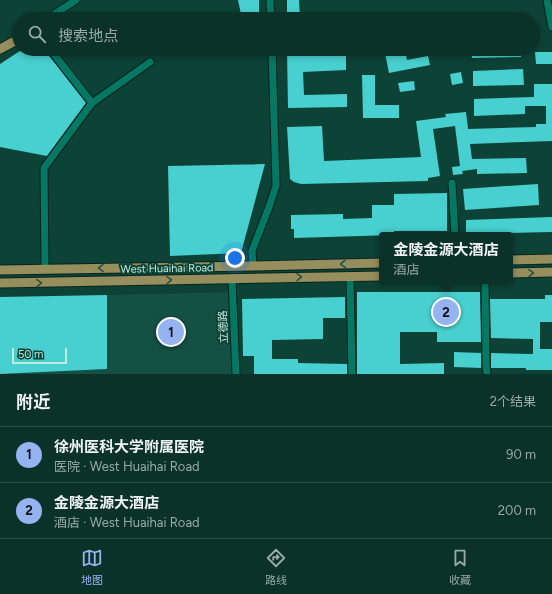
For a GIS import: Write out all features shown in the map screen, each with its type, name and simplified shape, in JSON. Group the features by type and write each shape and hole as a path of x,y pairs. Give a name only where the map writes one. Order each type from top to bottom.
{"main road":[{"path":"0,48 12,42"},
{"path":"513,260 552,259"},
{"name":"West Huaihai Road","path":"0,270 379,263"},
{"path":"513,273 552,272"},
{"name":"West Huaihai Road","path":"0,284 379,276"}],"street":[{"path":"58,12 76,0"},
{"path":"270,0 271,12"},
{"path":"547,0 552,27"},
{"path":"55,56 92,103"},
{"path":"253,266 252,251 270,207 276,186 272,56"},
{"path":"45,269 44,168 92,103 150,62"},
{"path":"452,183 455,232"},
{"path":"350,276 352,374"},
{"name":"立德路","path":"232,279 236,374"},
{"path":"485,284 487,374"}],"shaded area":[{"path":"233,292 236,374 6,374 107,369 107,295"}],"building":[{"path":"238,0 259,0 259,12 241,12"},
{"path":"287,0 299,0 300,12 287,12"},
{"path":"540,52 552,52 552,64 536,64 535,56 540,56"},
{"path":"12,56 49,56 86,103 47,156 0,147 0,64"},
{"path":"287,56 346,56 346,70 303,72 304,95 347,94 347,107 288,108"},
{"path":"386,56 406,56 407,60 428,56 430,65 389,73"},
{"path":"472,56 521,56 521,57 472,58"},
{"path":"523,69 524,85 473,86 473,71"},
{"path":"461,72 463,83 452,85 450,74"},
{"path":"362,75 375,75 375,105 399,105 399,118 363,118"},
{"path":"414,81 415,90 400,92 398,83"},
{"path":"534,84 552,84 552,141 470,144 472,159 526,158 527,173 477,174 477,169 462,171 463,174 453,175 452,167 460,166 455,126 433,129 440,176 428,178 428,181 301,184 290,179 287,127 322,126 324,161 421,157 416,121 446,117 445,114 466,112 468,129 536,127 536,124 546,124 546,106 525,106 525,114 474,116 474,99 534,97"},
{"path":"265,164 241,253 170,256 168,166"},
{"path":"538,184 539,205 465,210 463,189"},
{"path":"447,193 447,231 394,231 379,232 379,235 294,238 294,229 291,229 291,215 343,214 343,219 372,218 372,205 394,205 394,194"},
{"path":"552,217 552,232 466,232 466,220"},
{"path":"357,292 480,292 481,342 437,342 437,332 400,332 400,364 444,363 444,374 357,374"},
{"path":"107,295 107,369 0,374 0,297"},
{"path":"545,295 552,295 552,322 540,322 540,349 552,349 552,370 491,368 491,353 533,354 533,339 491,338 490,299 545,299"},
{"path":"345,297 345,318 323,318 323,339 272,340 272,359 298,359 298,363 347,364 347,374 254,374 254,356 243,356 242,299"},
{"path":"454,352 481,353 481,368 454,367"}],"place":[{"name":"金陵金源大酒店","path":"446,312"},
{"name":"徐州医科大学附属医院","path":"171,332"}]}
